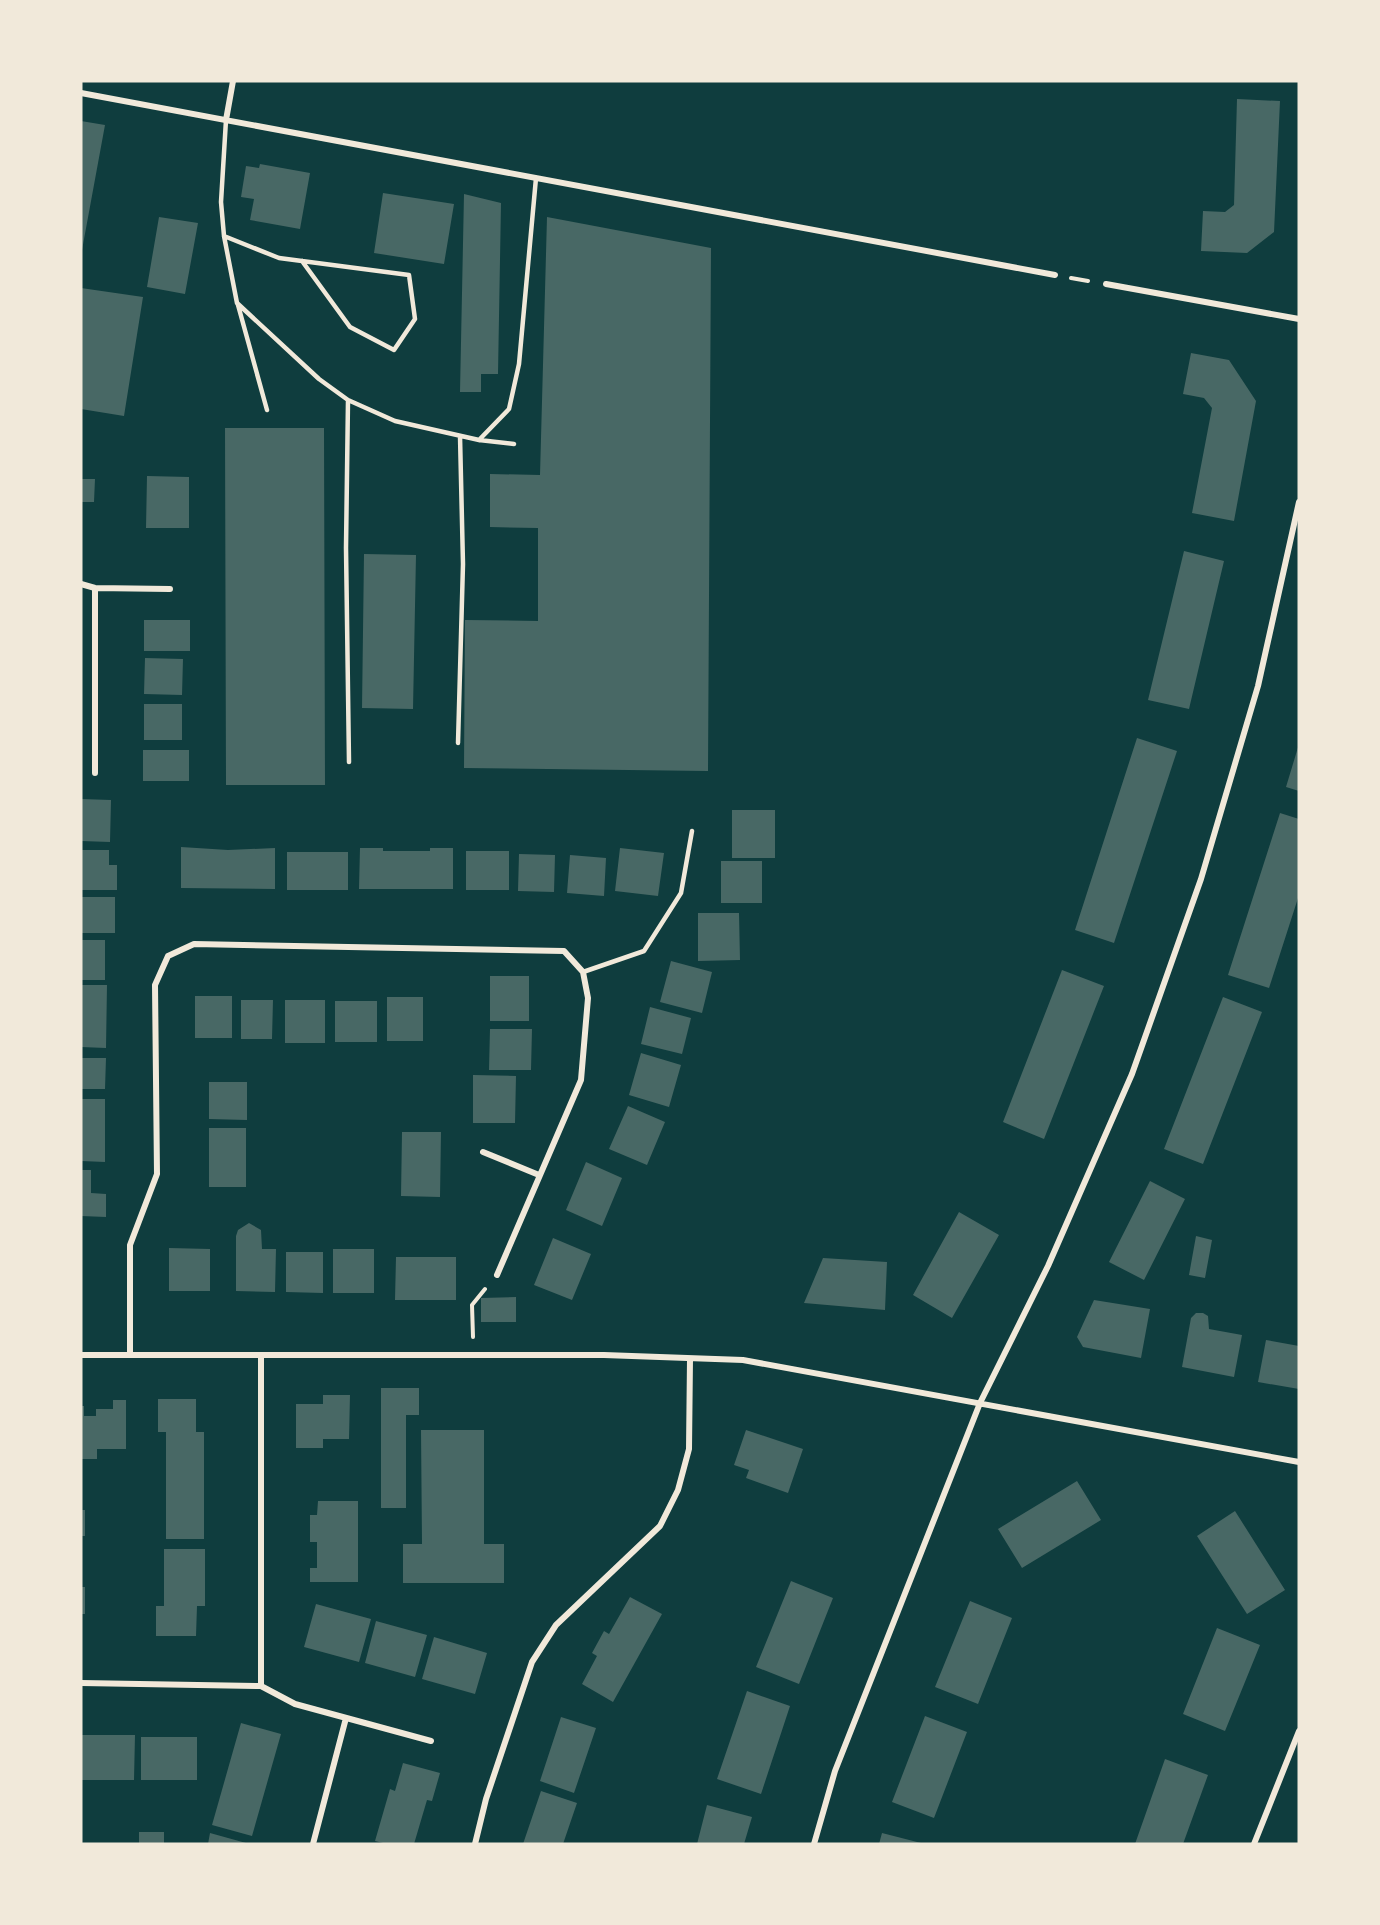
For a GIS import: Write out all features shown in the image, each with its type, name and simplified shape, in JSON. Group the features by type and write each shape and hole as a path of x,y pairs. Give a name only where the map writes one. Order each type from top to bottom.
{"street":[{"path":"226,120 233,81"},
{"path":"81,93 1055,275"},
{"path":"1106,284 1299,319"},
{"path":"814,1844 835,1771 980,1402 1062,1234 1132,1074 1201,879 1258,686 1299,502"},
{"path":"81,584 95,588 170,589"},
{"path":"95,588 95,773"},
{"path":"130,1355 130,1245 157,1174 155,985 168,956 194,944 564,951 583,972 588,998 581,1080 497,1275"},
{"path":"483,1152 539,1175"},
{"path":"81,1354 603,1355 743,1360 791,1366 1299,1462"},
{"path":"261,1355 261,1686"},
{"path":"475,1844 486,1799 532,1662 556,1625 660,1526 678,1490 689,1449 690,1359"},
{"path":"81,1683 261,1686 295,1704 431,1741"},
{"path":"313,1844 346,1718"},
{"path":"1254,1844 1299,1731"}],"lane":[{"path":"226,120 221,202 224,236 237,303 267,410"},
{"path":"479,440 509,409 519,364 536,178"},
{"path":"224,236 279,258 302,261 409,275 415,319 394,350 350,327 302,261"},
{"path":"237,303 319,379 348,400 395,421 479,440 514,444"},
{"path":"348,400 346,549 349,762"},
{"path":"458,743 462,564 460,436"},
{"path":"583,972 644,951 681,893 692,831"}],"path":[{"path":"1055,275 1106,284"},
{"path":"473,1355 472,1305 497,1275"}],"building":[{"path":"1237,99 1280,101 1274,232 1247,253 1201,251 1203,211 1225,212 1234,205"},
{"path":"81,121 105,125 82,250 81,249"},
{"path":"260,164 310,173 300,229 250,220 254,199 241,197 246,166 259,168"},
{"path":"383,193 454,204 444,264 374,253"},
{"path":"464,194 501,203 498,374 481,374 481,392 460,392"},
{"path":"159,217 198,223 185,294 147,287"},
{"path":"547,217 711,248 708,771 464,768 465,620 538,621 538,528 490,527 490,474 540,475"},
{"path":"81,288 143,297 124,416 81,409"},
{"path":"1191,353 1229,360 1256,401 1234,521 1192,513 1212,408 1204,398 1183,394"},
{"path":"225,428 324,428 325,785 226,785"},
{"path":"147,476 189,477 189,528 146,528"},
{"path":"82,479 95,479 94,502 81,502"},
{"path":"1184,551 1224,561 1189,709 1148,700"},
{"path":"364,554 416,555 413,709 362,708"},
{"path":"144,620 190,620 190,651 144,651"},
{"path":"145,658 183,659 182,695 144,694"},
{"path":"144,704 182,704 182,740 144,740"},
{"path":"1137,738 1177,751 1114,943 1075,930"},
{"path":"1299,744 1299,791 1286,787"},
{"path":"143,750 189,750 189,781 143,781"},
{"path":"81,799 111,800 110,842 81,841"},
{"path":"732,810 775,810 775,858 732,858"},
{"path":"1280,813 1299,819 1299,895 1269,988 1228,975"},
{"path":"181,847 228,850 275,848 275,889 181,888"},
{"path":"360,848 383,848 383,851 430,851 430,848 453,848 453,889 359,889"},
{"path":"620,848 664,853 658,896 615,891"},
{"path":"81,850 109,850 109,865 117,865 117,890 81,890"},
{"path":"466,851 509,851 509,890 466,890"},
{"path":"287,852 348,852 348,890 287,890"},
{"path":"519,854 555,855 554,892 518,891"},
{"path":"570,855 606,858 604,896 567,893"},
{"path":"721,861 762,861 762,903 721,903"},
{"path":"81,897 115,897 115,933 81,933"},
{"path":"698,913 739,913 740,960 698,961"},
{"path":"81,940 105,940 105,980 81,980"},
{"path":"671,961 712,972 702,1013 660,1002"},
{"path":"1062,970 1104,986 1044,1139 1003,1122"},
{"path":"490,976 529,976 529,1021 490,1021"},
{"path":"81,985 107,985 106,1048 81,1047"},
{"path":"195,996 232,996 232,1038 195,1038"},
{"path":"387,997 423,997 423,1041 387,1041"},
{"path":"1223,997 1262,1012 1203,1164 1164,1149"},
{"path":"241,1000 273,1000 272,1039 241,1039"},
{"path":"285,1000 325,1000 325,1043 285,1043"},
{"path":"335,1001 377,1001 377,1042 335,1042"},
{"path":"650,1007 691,1018 682,1054 641,1044"},
{"path":"490,1029 532,1029 531,1070 489,1070"},
{"path":"641,1053 681,1065 669,1107 629,1095"},
{"path":"81,1058 106,1058 105,1089 81,1089"},
{"path":"473,1075 516,1076 515,1123 473,1123"},
{"path":"209,1082 247,1082 247,1120 209,1119"},
{"path":"81,1099 105,1099 105,1162 81,1161"},
{"path":"628,1106 665,1122 647,1165 609,1149"},
{"path":"209,1128 246,1128 246,1187 209,1187"},
{"path":"402,1132 441,1132 440,1197 401,1196"},
{"path":"586,1162 622,1178 602,1226 566,1210"},
{"path":"81,1170 91,1170 91,1193 106,1194 106,1217 81,1216"},
{"path":"1150,1181 1185,1199 1144,1280 1109,1262"},
{"path":"959,1212 999,1235 952,1318 913,1295"},
{"path":"249,1223 261,1230 262,1249 276,1249 275,1292 236,1291 236,1236 238,1230"},
{"path":"1196,1236 1212,1240 1205,1278 1189,1275"},
{"path":"553,1238 591,1254 572,1300 534,1285"},
{"path":"169,1248 210,1249 210,1291 169,1291"},
{"path":"333,1249 374,1249 374,1293 333,1293"},
{"path":"286,1252 323,1252 323,1293 286,1292"},
{"path":"396,1257 456,1257 456,1300 395,1300"},
{"path":"823,1258 887,1262 885,1310 804,1303"},
{"path":"516,1297 516,1322 481,1322 481,1298"},
{"path":"1094,1300 1150,1309 1141,1358 1083,1347 1077,1337"},
{"path":"1196,1313 1208,1316 1209,1329 1242,1335 1234,1377 1182,1367 1191,1318"},
{"path":"1266,1340 1299,1346 1299,1389 1258,1382"},
{"path":"381,1388 419,1388 419,1415 406,1415 406,1508 381,1508"},
{"path":"323,1395 350,1395 349,1439 323,1439 323,1448 296,1448 296,1404 323,1404"},
{"path":"158,1399 196,1399 196,1432 204,1432 204,1539 166,1539 166,1432 158,1432"},
{"path":"113,1400 126,1400 126,1449 97,1449 97,1459 81,1459 81,1406 84,1406 84,1416 96,1416 96,1409 113,1409"},
{"path":"421,1430 484,1430 484,1544 504,1544 504,1583 403,1583 403,1544 422,1544"},
{"path":"746,1430 803,1449 788,1493 746,1478 749,1470 734,1465"},
{"path":"1077,1481 1101,1520 1022,1568 998,1529"},
{"path":"318,1501 358,1501 358,1582 310,1582 310,1568 317,1568 317,1542 310,1542 310,1515 317,1515"},
{"path":"81,1510 85,1510 85,1536 81,1536"},
{"path":"1235,1511 1285,1590 1247,1614 1197,1536"},
{"path":"164,1549 205,1549 205,1606 197,1606 196,1636 156,1636 156,1606 164,1606"},
{"path":"791,1581 833,1598 799,1684 756,1667"},
{"path":"81,1587 85,1587 85,1614 81,1614"},
{"path":"630,1597 662,1614 613,1702 582,1684 597,1656 592,1653 604,1631 609,1634"},
{"path":"970,1601 1012,1618 978,1704 935,1687"},
{"path":"316,1604 371,1619 359,1662 304,1647"},
{"path":"376,1621 427,1635 415,1677 365,1663"},
{"path":"1217,1628 1260,1645 1225,1731 1183,1714"},
{"path":"434,1637 487,1653 475,1694 422,1679"},
{"path":"747,1691 790,1706 761,1794 717,1779"},
{"path":"925,1716 967,1732 934,1818 892,1802"},
{"path":"561,1717 596,1728 574,1793 540,1781"},
{"path":"241,1723 281,1734 252,1836 212,1825"},
{"path":"81,1735 135,1735 134,1780 81,1780"},
{"path":"141,1737 197,1737 197,1780 141,1780"},
{"path":"1165,1759 1208,1775 1183,1844 1135,1844"},
{"path":"403,1763 440,1773 432,1801 427,1800 414,1844 387,1844 375,1841 390,1789 395,1791"},
{"path":"541,1791 577,1803 563,1844 523,1844"},
{"path":"707,1805 752,1817 744,1844 697,1844"},
{"path":"139,1832 164,1832 164,1844 139,1844"},
{"path":"210,1833 246,1843 246,1844 208,1844"},
{"path":"882,1833 921,1843 921,1844 879,1844"}]}
